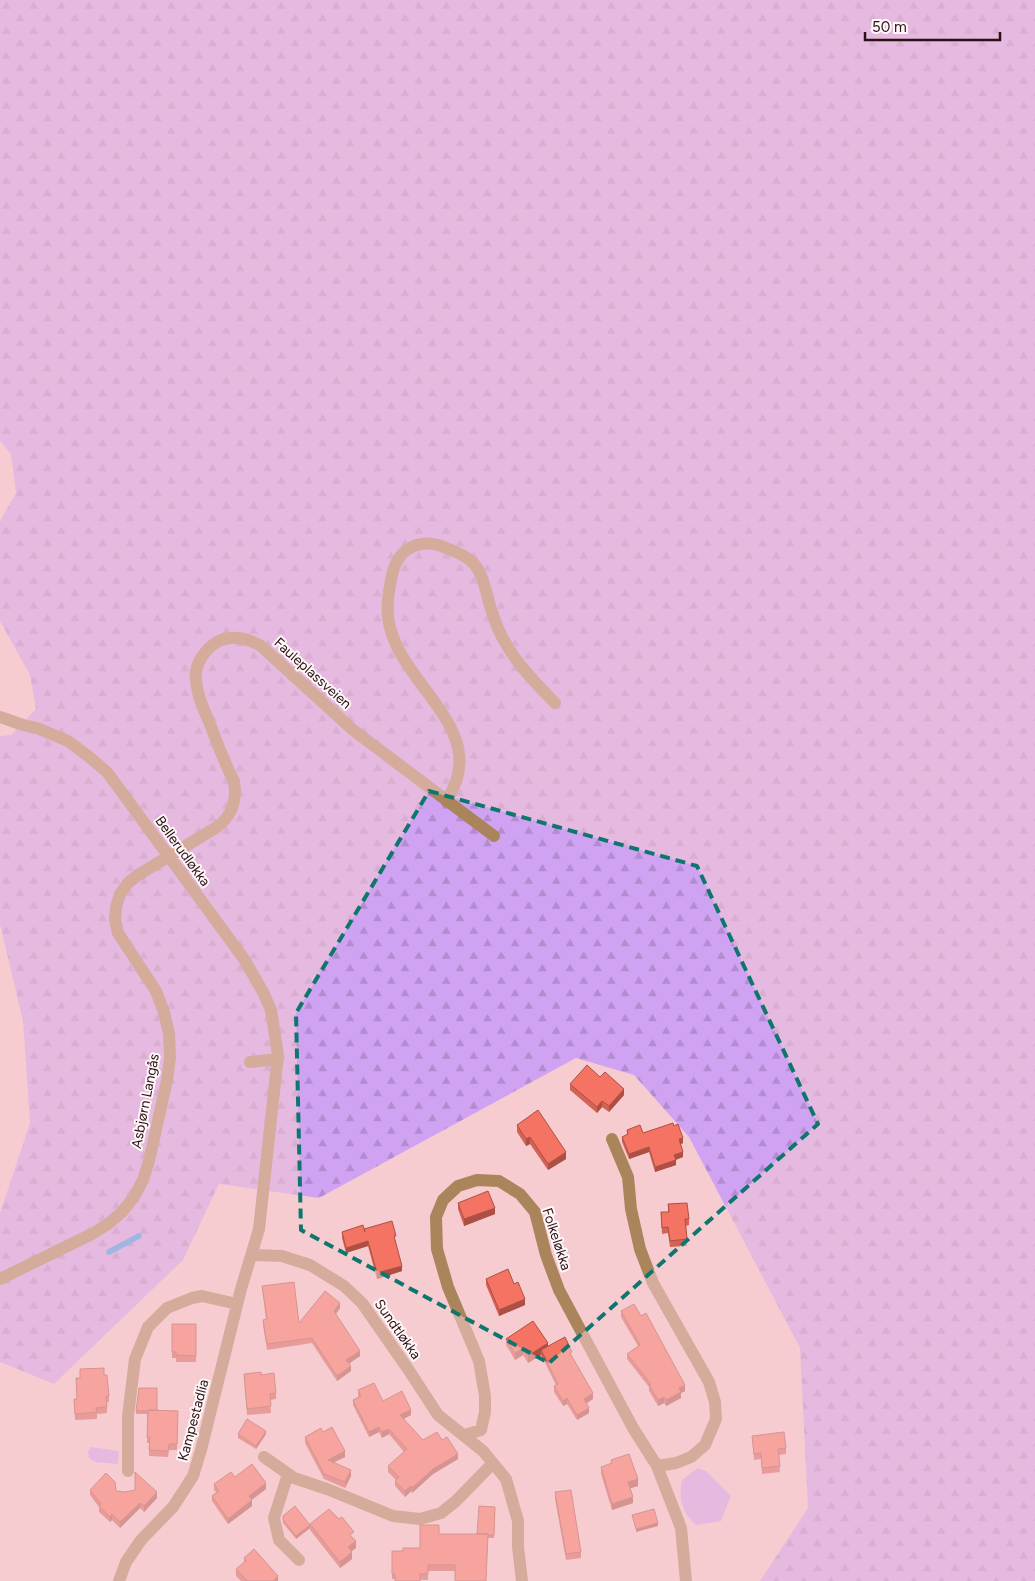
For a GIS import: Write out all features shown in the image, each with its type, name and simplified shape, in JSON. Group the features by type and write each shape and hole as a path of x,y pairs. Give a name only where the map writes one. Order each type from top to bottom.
{"street":[{"path":"446,801 453,791 459,772 460,755 457,738 449,723 407,663 394,639 388,619 387,599 394,568 397,559 406,550 420,544 432,543 459,553 471,560 481,575 493,615 505,642 528,675 556,703"},
{"name":"Fauleplassveien","path":"168,855 222,823 229,815 234,802 236,791 234,781 202,704 196,680 197,666 204,653 214,644 227,638 245,638 261,646 353,730 494,836"},
{"name":"Bellerudløkka","path":"0,717 37,728 68,742 107,772 244,959 263,992 271,1010 278,1059 259,1229"},
{"name":"Asbjørn Langås","path":"0,1279 92,1234 108,1224 128,1204 143,1180 167,1080 170,1057 169,1034 164,1012 156,991 118,933 115,920 116,907 120,894 128,883 168,855"},
{"path":"250,1062 278,1059"},
{"path":"612,1138 628,1177 631,1208 640,1249 653,1283 709,1382 715,1402 716,1419 705,1444 691,1456 676,1463 657,1466"},
{"name":"Folkeløkka","path":"465,1436 481,1430 485,1412 485,1396 479,1361 448,1287 437,1249 436,1217 443,1200 458,1186 477,1180 499,1181 520,1194 535,1212 546,1256 559,1290 633,1428 657,1466 681,1528 686,1581"},
{"name":"Kampestadlia","path":"119,1581 126,1562 141,1540 173,1507 193,1476 203,1443 237,1304 259,1229"},
{"name":"Sundtløkka","path":"252,1255 282,1256 310,1265 344,1286 362,1303 438,1415 483,1450 506,1479 518,1521 518,1547 522,1581"},
{"path":"128,1471 128,1416 135,1360 148,1327 167,1308 192,1298 202,1296 237,1304"},
{"path":"264,1457 294,1478 394,1516 420,1519 441,1513 456,1501 493,1463"},
{"path":"288,1474 274,1518 279,1540 299,1560"}],"highlighted area":[{"path":"429,791 697,866 818,1124 549,1363 301,1230 296,1013"}],"green space":[{"path":"0,0 1035,0 1035,1581 760,1581 808,1508 800,1348 689,1137 634,1075 576,1058 319,1198 219,1184 183,1260 54,1384 0,1362 0,1213 30,1123 23,1021 0,924 0,736 11,735 36,709 30,675 0,621 0,521 16,493 11,454 0,441"},
{"path":"91,1447 119,1451 118,1464 95,1462 89,1458 88,1451"},
{"path":"698,1468 706,1471 731,1496 721,1521 696,1525 684,1510 681,1499 682,1480"}],"building":[{"path":"587,1065 600,1077 605,1072 624,1089 609,1106 602,1101 597,1107 570,1084"},
{"path":"538,1110 566,1152 548,1164 530,1137 526,1139 517,1125"},
{"path":"673,1123 674,1126 678,1124 683,1138 679,1139 683,1152 674,1155 676,1160 655,1167 649,1147 629,1154 622,1137 628,1134 627,1130 640,1125 643,1133"},
{"path":"488,1191 495,1208 464,1219 458,1203"},
{"path":"687,1203 689,1219 685,1219 687,1239 670,1241 668,1227 662,1228 661,1212 669,1212 668,1204"},
{"path":"392,1221 402,1266 377,1273 368,1241 346,1248 342,1232 363,1225 364,1229"},
{"path":"508,1269 514,1284 518,1282 525,1299 499,1310 486,1279"},
{"path":"294,1282 299,1323 325,1291 340,1303 334,1311 360,1351 346,1360 351,1366 337,1376 312,1338 267,1344 263,1320 267,1319 262,1286"},
{"path":"634,1304 641,1316 646,1313 685,1385 679,1388 681,1392 666,1400 664,1397 658,1400 649,1385 651,1384 627,1354 640,1345 621,1311"},
{"path":"533,1321 548,1343 528,1356 523,1348 515,1353 506,1339"},
{"path":"172,1324 196,1324 196,1356 176,1355 176,1352 172,1352"},
{"path":"565,1337 572,1352 570,1353 593,1393 584,1399 589,1408 577,1415 567,1398 563,1401 554,1386 558,1384 541,1350"},
{"path":"104,1368 104,1375 107,1375 109,1396 106,1396 107,1407 96,1408 97,1412 75,1414 74,1399 77,1399 76,1378 80,1378 80,1369"},
{"path":"261,1372 261,1375 274,1373 276,1393 270,1394 271,1406 247,1409 244,1374"},
{"path":"374,1383 383,1401 402,1391 411,1410 400,1415 423,1440 437,1432 442,1440 447,1437 458,1454 433,1469 412,1488 411,1486 405,1491 395,1481 399,1477 388,1466 407,1449 389,1429 382,1432 379,1427 369,1432 353,1400 361,1396 358,1390"},
{"path":"139,1388 157,1388 157,1410 136,1411"},
{"path":"148,1410 178,1411 177,1444 169,1444 168,1451 149,1450 150,1437 147,1437"},
{"path":"247,1419 266,1431 256,1446 238,1434"},
{"path":"332,1427 345,1451 328,1460 351,1470 345,1482 324,1474 305,1437 321,1428 323,1432"},
{"path":"784,1432 786,1448 778,1449 780,1466 762,1468 761,1453 754,1454 752,1436"},
{"path":"629,1454 638,1479 628,1482 633,1497 612,1504 601,1467 612,1463 611,1460"},
{"path":"252,1464 266,1483 249,1496 252,1500 228,1519 212,1496 219,1491 214,1484 231,1472 235,1477"},
{"path":"135,1472 157,1492 144,1506 140,1503 120,1522 112,1514 110,1517 99,1506 101,1504 90,1490 106,1473 115,1482 116,1491 135,1490"},
{"path":"571,1490 581,1552 566,1554 555,1492"},
{"path":"295,1506 310,1525 296,1536 283,1520 283,1516"},
{"path":"479,1506 495,1507 494,1535 477,1534"},
{"path":"329,1509 339,1519 342,1517 354,1532 350,1535 356,1541 348,1547 352,1552 340,1562 310,1524"},
{"path":"654,1509 658,1523 636,1529 632,1515"},
{"path":"420,1525 439,1525 439,1534 488,1534 486,1581 455,1581 455,1565 428,1565 428,1574 420,1574 420,1581 395,1581 395,1574 392,1574 392,1551 403,1551 403,1548 420,1548"},
{"path":"254,1549 278,1576 273,1581 247,1581 236,1569 246,1561 244,1558"}],"waterway":[{"path":"109,1252 139,1236"}]}
